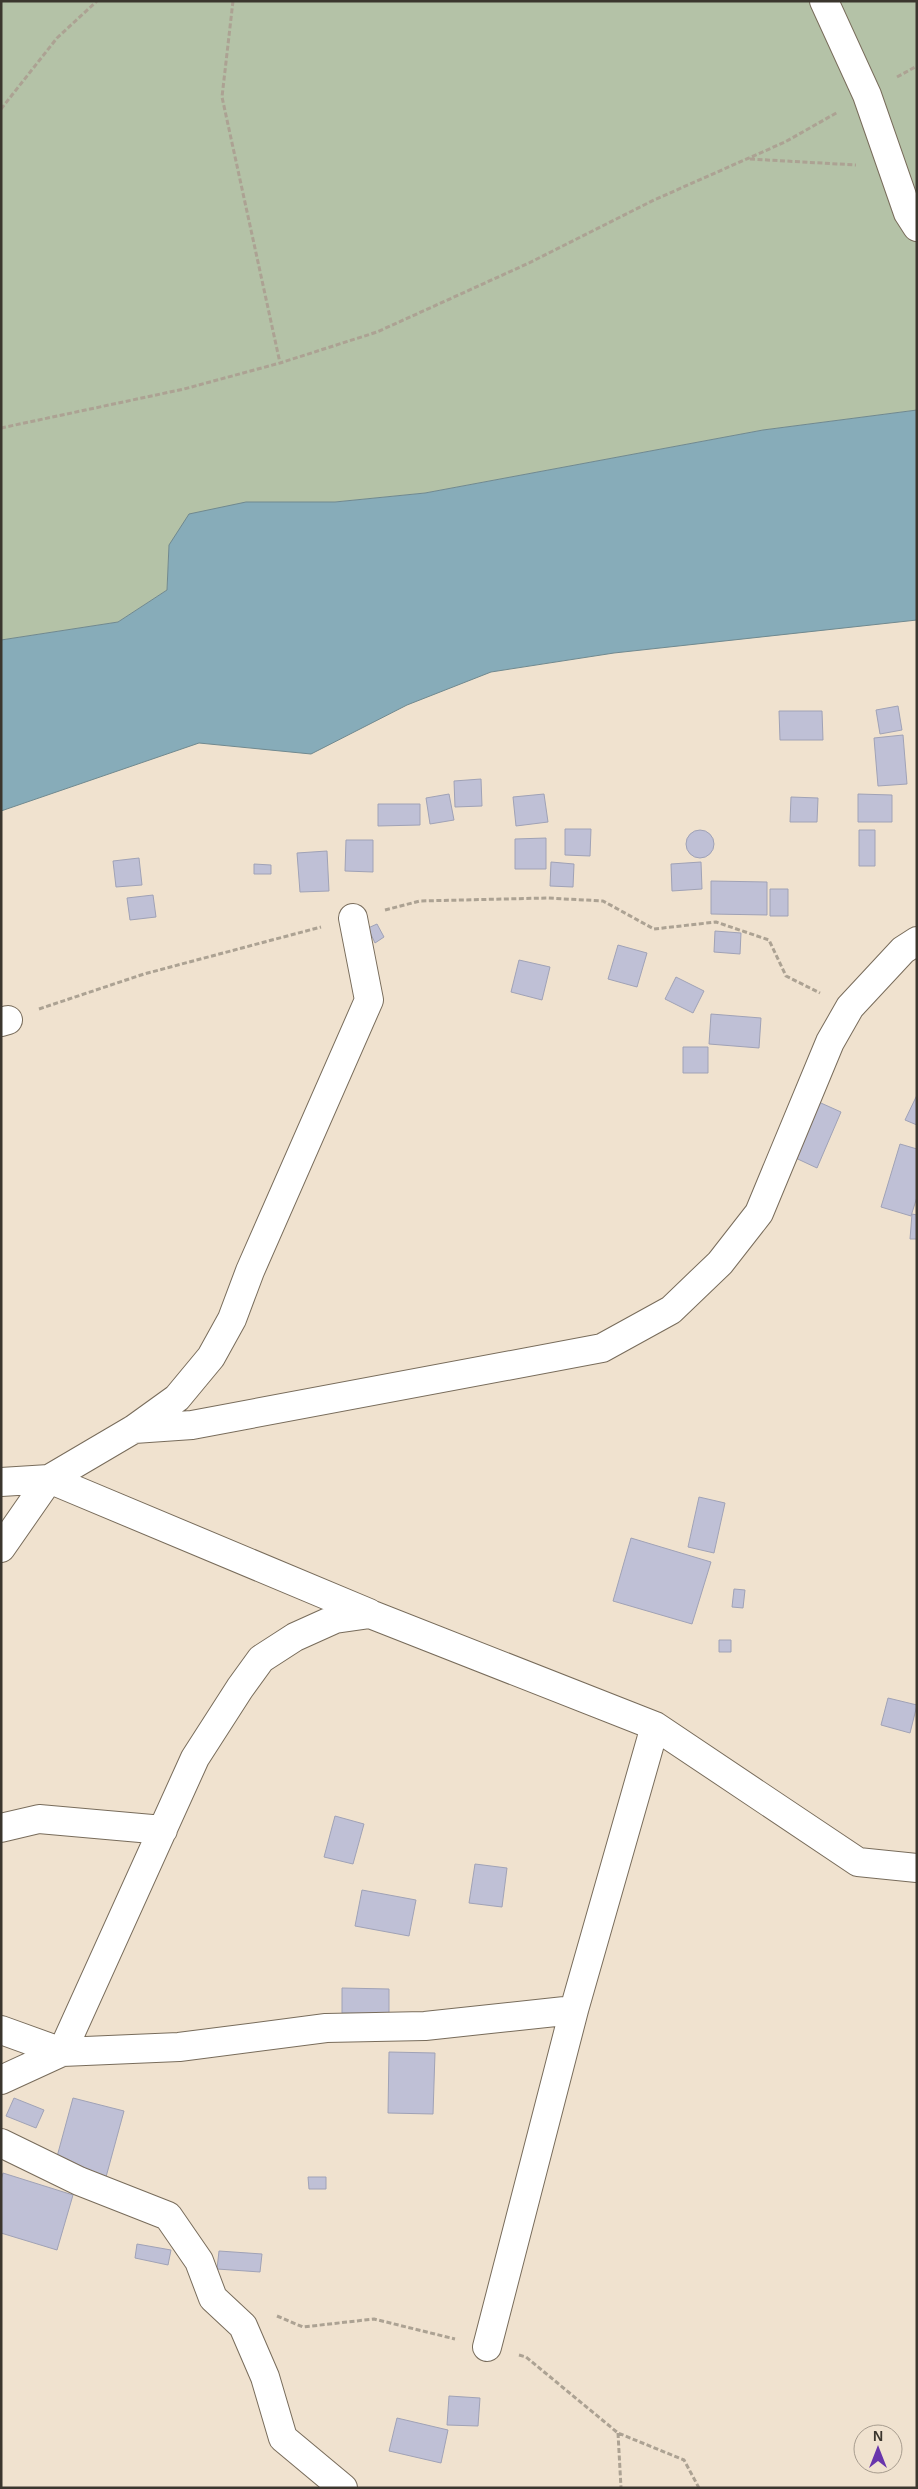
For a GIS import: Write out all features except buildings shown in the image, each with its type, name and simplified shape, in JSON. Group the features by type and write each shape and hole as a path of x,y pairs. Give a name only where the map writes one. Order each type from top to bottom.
{"street":[{"path":"824,1 866,95 908,213 917,227"},
{"path":"1,1548 49,1479 134,1429 177,1398 211,1356 232,1319 250,1271 370,1000 353,918"},
{"path":"134,1429 192,1425 602,1348 670,1310 720,1263 759,1213 830,1042 850,1007 903,950 917,940"},
{"path":"1,1482 49,1479 370,1614 655,1726 858,1862 917,1868"},
{"path":"62,2052 195,1758 261,1659 295,1637 335,1619 370,1614"},
{"path":"487,2347 574,2010 655,1726"},
{"path":"1,1828 39,1819 163,1830"},
{"path":"1,2080 62,2052 179,2047 326,2028 425,2026 574,2010"},
{"path":"1,2030 62,2052"},
{"path":"1,2143 79,2181 168,2216 199,2261 213,2298 243,2326 265,2376 283,2438 343,2488"}],"path":[{"path":"1,109 57,38 97,1"},
{"path":"233,1 222,98 280,363"},
{"path":"1,428 184,389 280,363 376,332 529,263 654,200 785,142 917,66"},
{"path":"748,159 843,165 890,164"},
{"path":"4,1021 144,974 420,902 547,898 604,901 654,929 716,922 768,940 786,976 850,1007"},
{"path":"618,2433 621,2488"}],"green space":[{"path":"1,1 917,1 917,410 763,430 425,493 335,502 246,502 169,545 167,590 118,622 1,640"}],"water":[{"path":"917,410 917,620 614,653 491,672 407,705 311,754 199,743 1,811 1,640 118,622 167,590 169,545 189,514 246,502 335,502 425,493 763,430"}]}
